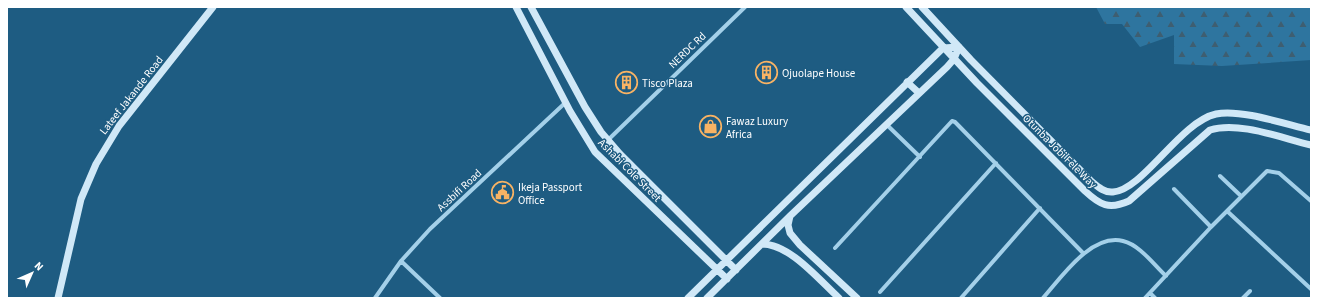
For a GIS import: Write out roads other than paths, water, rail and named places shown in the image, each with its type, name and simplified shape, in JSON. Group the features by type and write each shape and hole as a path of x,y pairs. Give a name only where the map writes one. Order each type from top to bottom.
{"street":[{"name":"Lateef Jakande Road","path":"58,298 81,198 96,164 120,126 213,7"},
{"name":"Ashabi Cole Street","path":"516,7 565,103 595,152 727,279"},
{"name":"Ashabi Cole Street","path":"531,7 585,107 608,140 736,270"},
{"name":"NERDC Rd","path":"608,140 744,7"},
{"name":"Otunba Jobi Fele Way","path":"906,7 943,48 1094,200 1107,206 1117,206 1129,201 1210,130 1221,126 1236,127 1311,145"},
{"name":"Otunba Jobi Fele Way","path":"922,7 959,47 1092,182 1102,190 1112,193 1122,191 1202,119 1215,114 1234,112 1311,130"},
{"path":"688,298 943,48 959,47 954,59 790,216 708,298"},
{"path":"907,82 919,93"},
{"name":"Assbifi Road","path":"375,298 401,261 430,229 565,103"},
{"path":"835,248 952,121 955,122 996,163 1083,253"},
{"path":"886,124 920,157"},
{"path":"1170,148 1178,157"},
{"path":"880,292 996,163"},
{"path":"1145,298 1211,226 1262,174 1267,171 1274,171 1283,176 1311,201"},
{"path":"1220,176 1241,196"},
{"path":"1174,189 1211,226"},
{"path":"961,298 1040,208"},
{"path":"1227,211 1311,289"},
{"path":"790,216 788,224 790,233 800,245 857,298"},
{"path":"683,238 694,228"},
{"path":"1043,298 1083,253 1110,241 1123,241 1136,247 1166,276"},
{"path":"762,244 772,244 789,252 839,298"},
{"path":"401,261 440,298"},
{"path":"1243,298 1250,291"},
{"path":"1150,293 1155,298"}],"place":[{"name":"Ojuolape House","path":"766,73"},
{"name":"Tisco Plaza","path":"626,83"},
{"name":"Fawaz Luxury Africa","path":"710,127"},
{"name":"Ikeja Passport Office","path":"503,193"}]}
